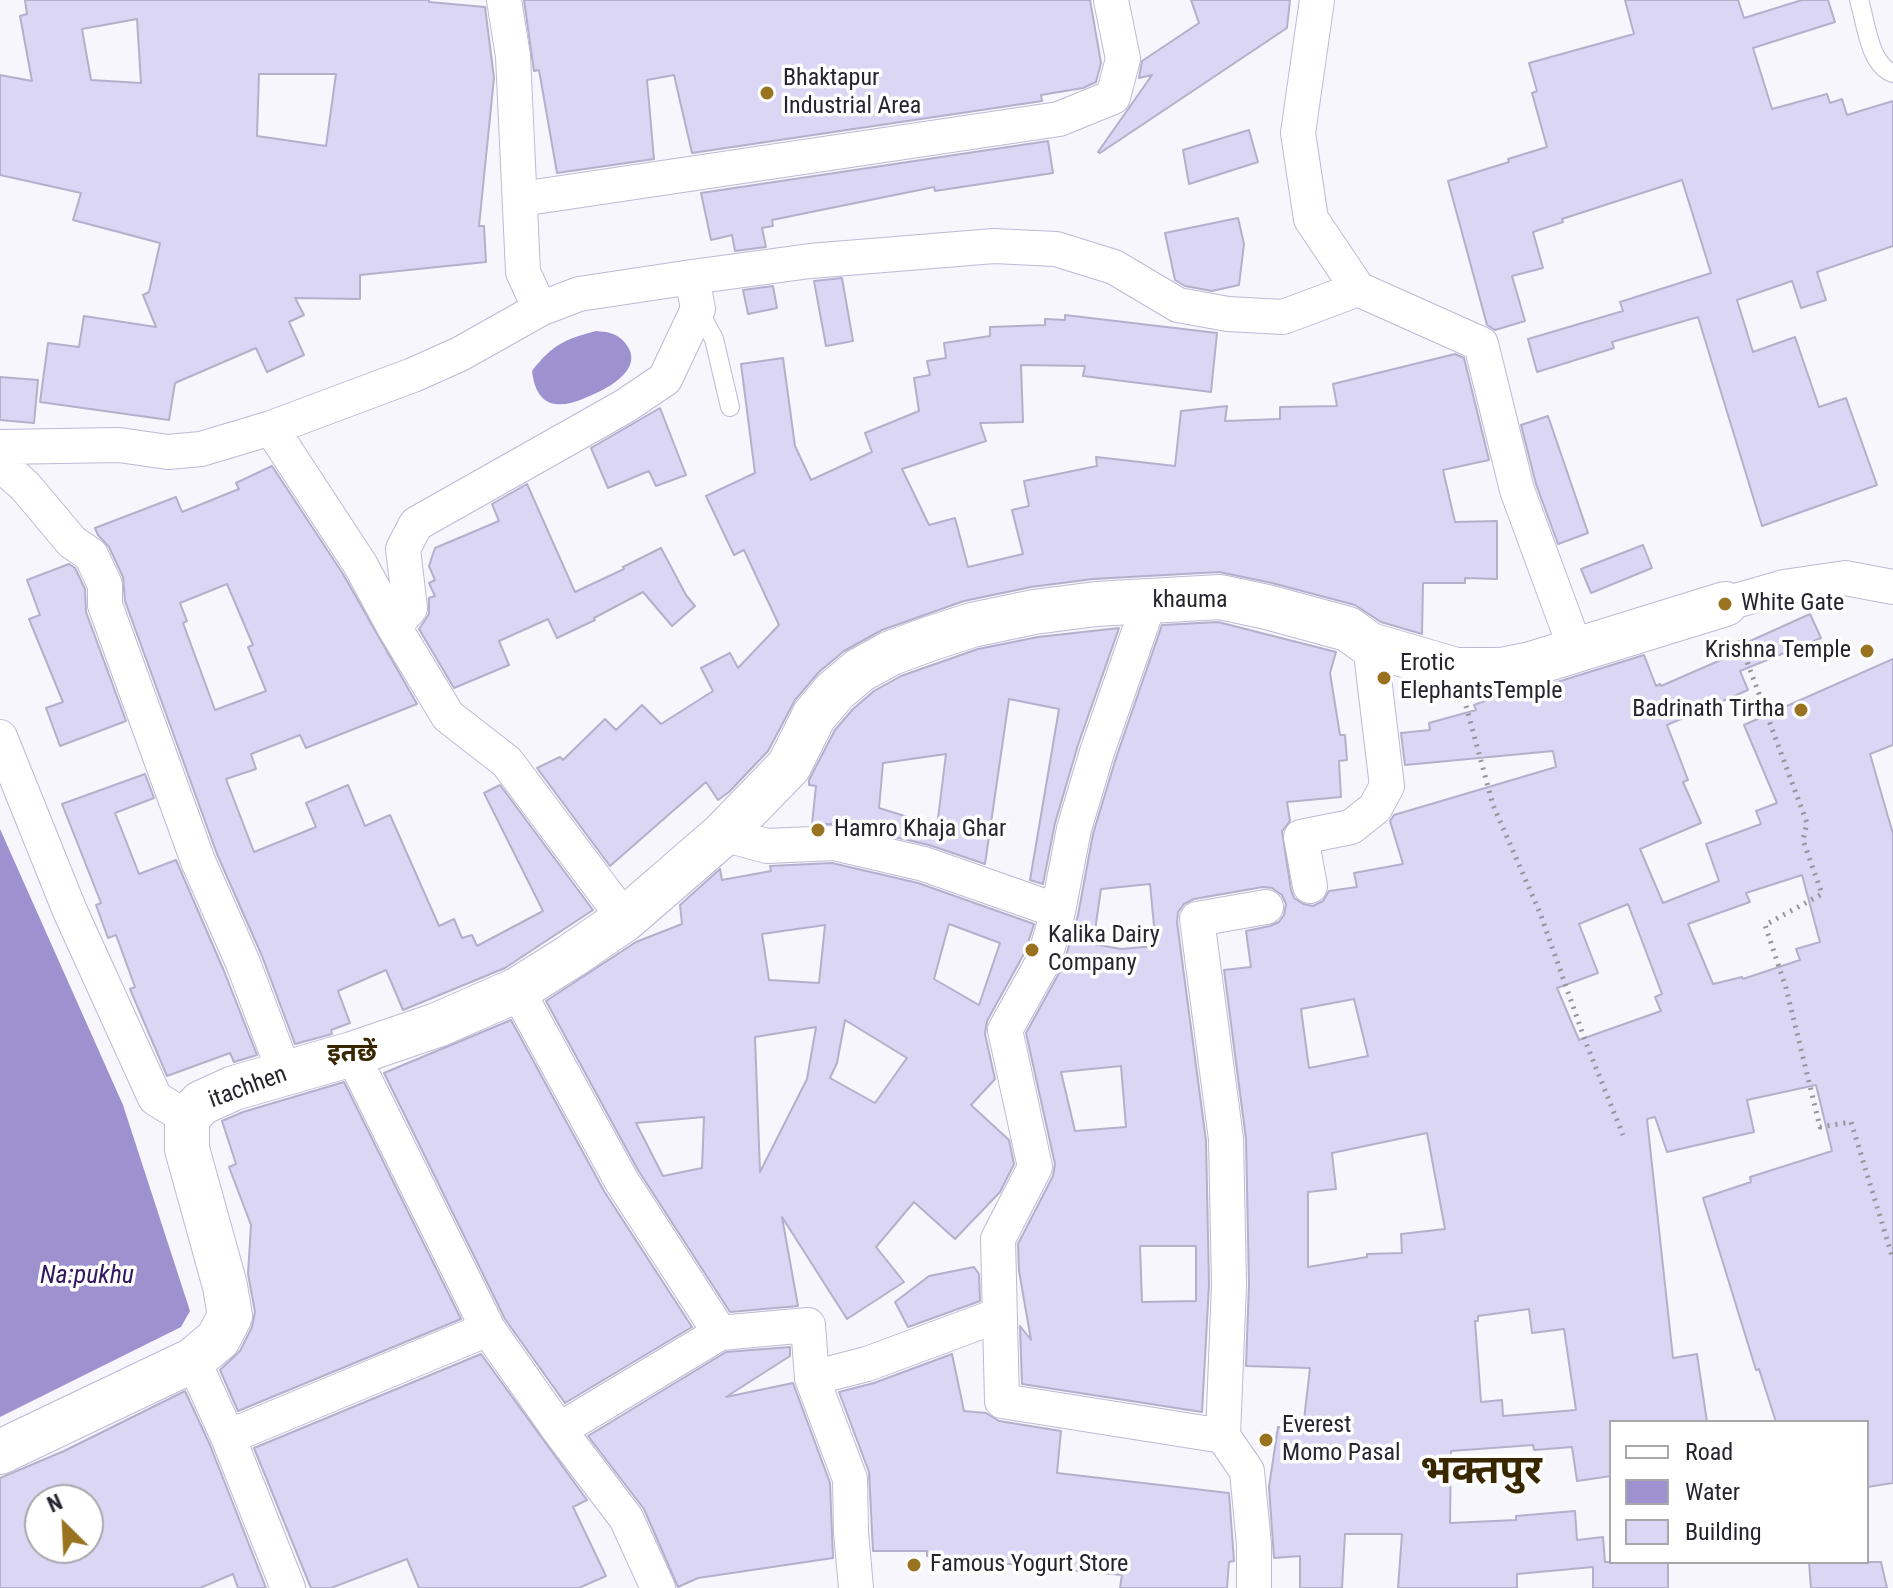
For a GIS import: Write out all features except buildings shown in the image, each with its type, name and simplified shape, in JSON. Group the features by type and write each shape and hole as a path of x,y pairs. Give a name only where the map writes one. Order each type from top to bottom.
{"street":[{"path":"504,0 513,56 523,272 540,309"},
{"path":"521,199 1059,119 1113,97 1123,59 1111,0"},
{"path":"1317,0 1298,133 1311,219 1358,289 1481,344 1517,490 1576,650"},
{"path":"0,447 119,445 168,452 201,449 271,428 460,354 540,309 579,294 695,293 810,261 994,246 1056,249 1114,267 1178,305 1228,314 1283,317 1358,289"},
{"path":"394,627 410,608 403,549 416,524 625,406 665,379 695,293"},
{"path":"271,428 360,564 448,716 507,762 625,919"},
{"path":"0,464 25,486 72,542 91,555 105,585 105,605 162,765 285,1074"},
{"path":"1725,604 1784,587 1845,578 1893,587"},
{"name":"khauma","path":"723,834 789,766 814,716 835,691 860,670 891,653 972,625 1034,612 1150,600 1220,597 1348,629 1370,645 1456,670 1501,670 1531,664 1725,604"},
{"path":"1150,600 1097,752 1074,829 1058,911 1044,960 1005,1030 1035,1167 998,1239 1002,1401 1223,1436"},
{"path":"1310,886 1301,837 1351,827 1375,808 1387,786 1370,645"},
{"path":"0,737 70,911 155,1098 187,1118"},
{"path":"723,834 767,846 834,843 924,864 1058,911"},
{"name":"itachhen","path":"0,1452 193,1360 218,1339 230,1316 225,1286 187,1149 187,1118 201,1103 234,1088 352,1054 437,1025 517,990 625,919 723,834"},
{"path":"1254,1588 1254,1545 1247,1471 1223,1436 1229,1284 1226,1139 1197,919 1266,907"},
{"path":"517,990 621,1180 720,1333"},
{"path":"352,1054 488,1329 626,1518 658,1588"},
{"path":"812,1378 867,1364 999,1315"},
{"path":"559,1430 720,1333 808,1325 812,1378 850,1479 856,1588"},
{"path":"228,1437 488,1329"},
{"path":"193,1360 228,1437 288,1588"}],"lane":[{"path":"1859,0 1877,59 1885,70 1893,73"},
{"path":"695,293 714,339 730,407"}],"path":[{"path":"1725,604 1807,823 1803,840 1822,894 1765,925 1786,988 1820,1127 1851,1122 1893,1259"},
{"path":"1456,670 1493,805 1540,913 1586,1043 1623,1135"}],"water":[{"path":"596,331 614,334 628,347 631,356 626,372 593,395 574,402 556,404 543,398 532,371 560,344"},
{"name":"Na:pukhu","path":"0,829 123,1105 190,1311 181,1327 0,1417"}],"place":[{"name":"Bhaktapur Industrial Area","path":"767,93"},
{"name":"White Gate","path":"1725,604"},
{"name":"Krishna Temple","path":"1867,651"},
{"name":"Erotic ElephantsTemple","path":"1384,678"},
{"name":"Badrinath Tirtha","path":"1801,710"},
{"name":"Hamro Khaja Ghar","path":"818,830"},
{"name":"Kalika Dairy Company","path":"1032,950"},
{"name":"Everest Momo Pasal","path":"1266,1440"},
{"name":"Famous Yogurt Store","path":"914,1565"}],"district":[{"name":"इतछें","path":"352,1054"},
{"name":"भक्तपुर","path":"1481,1473"}]}
